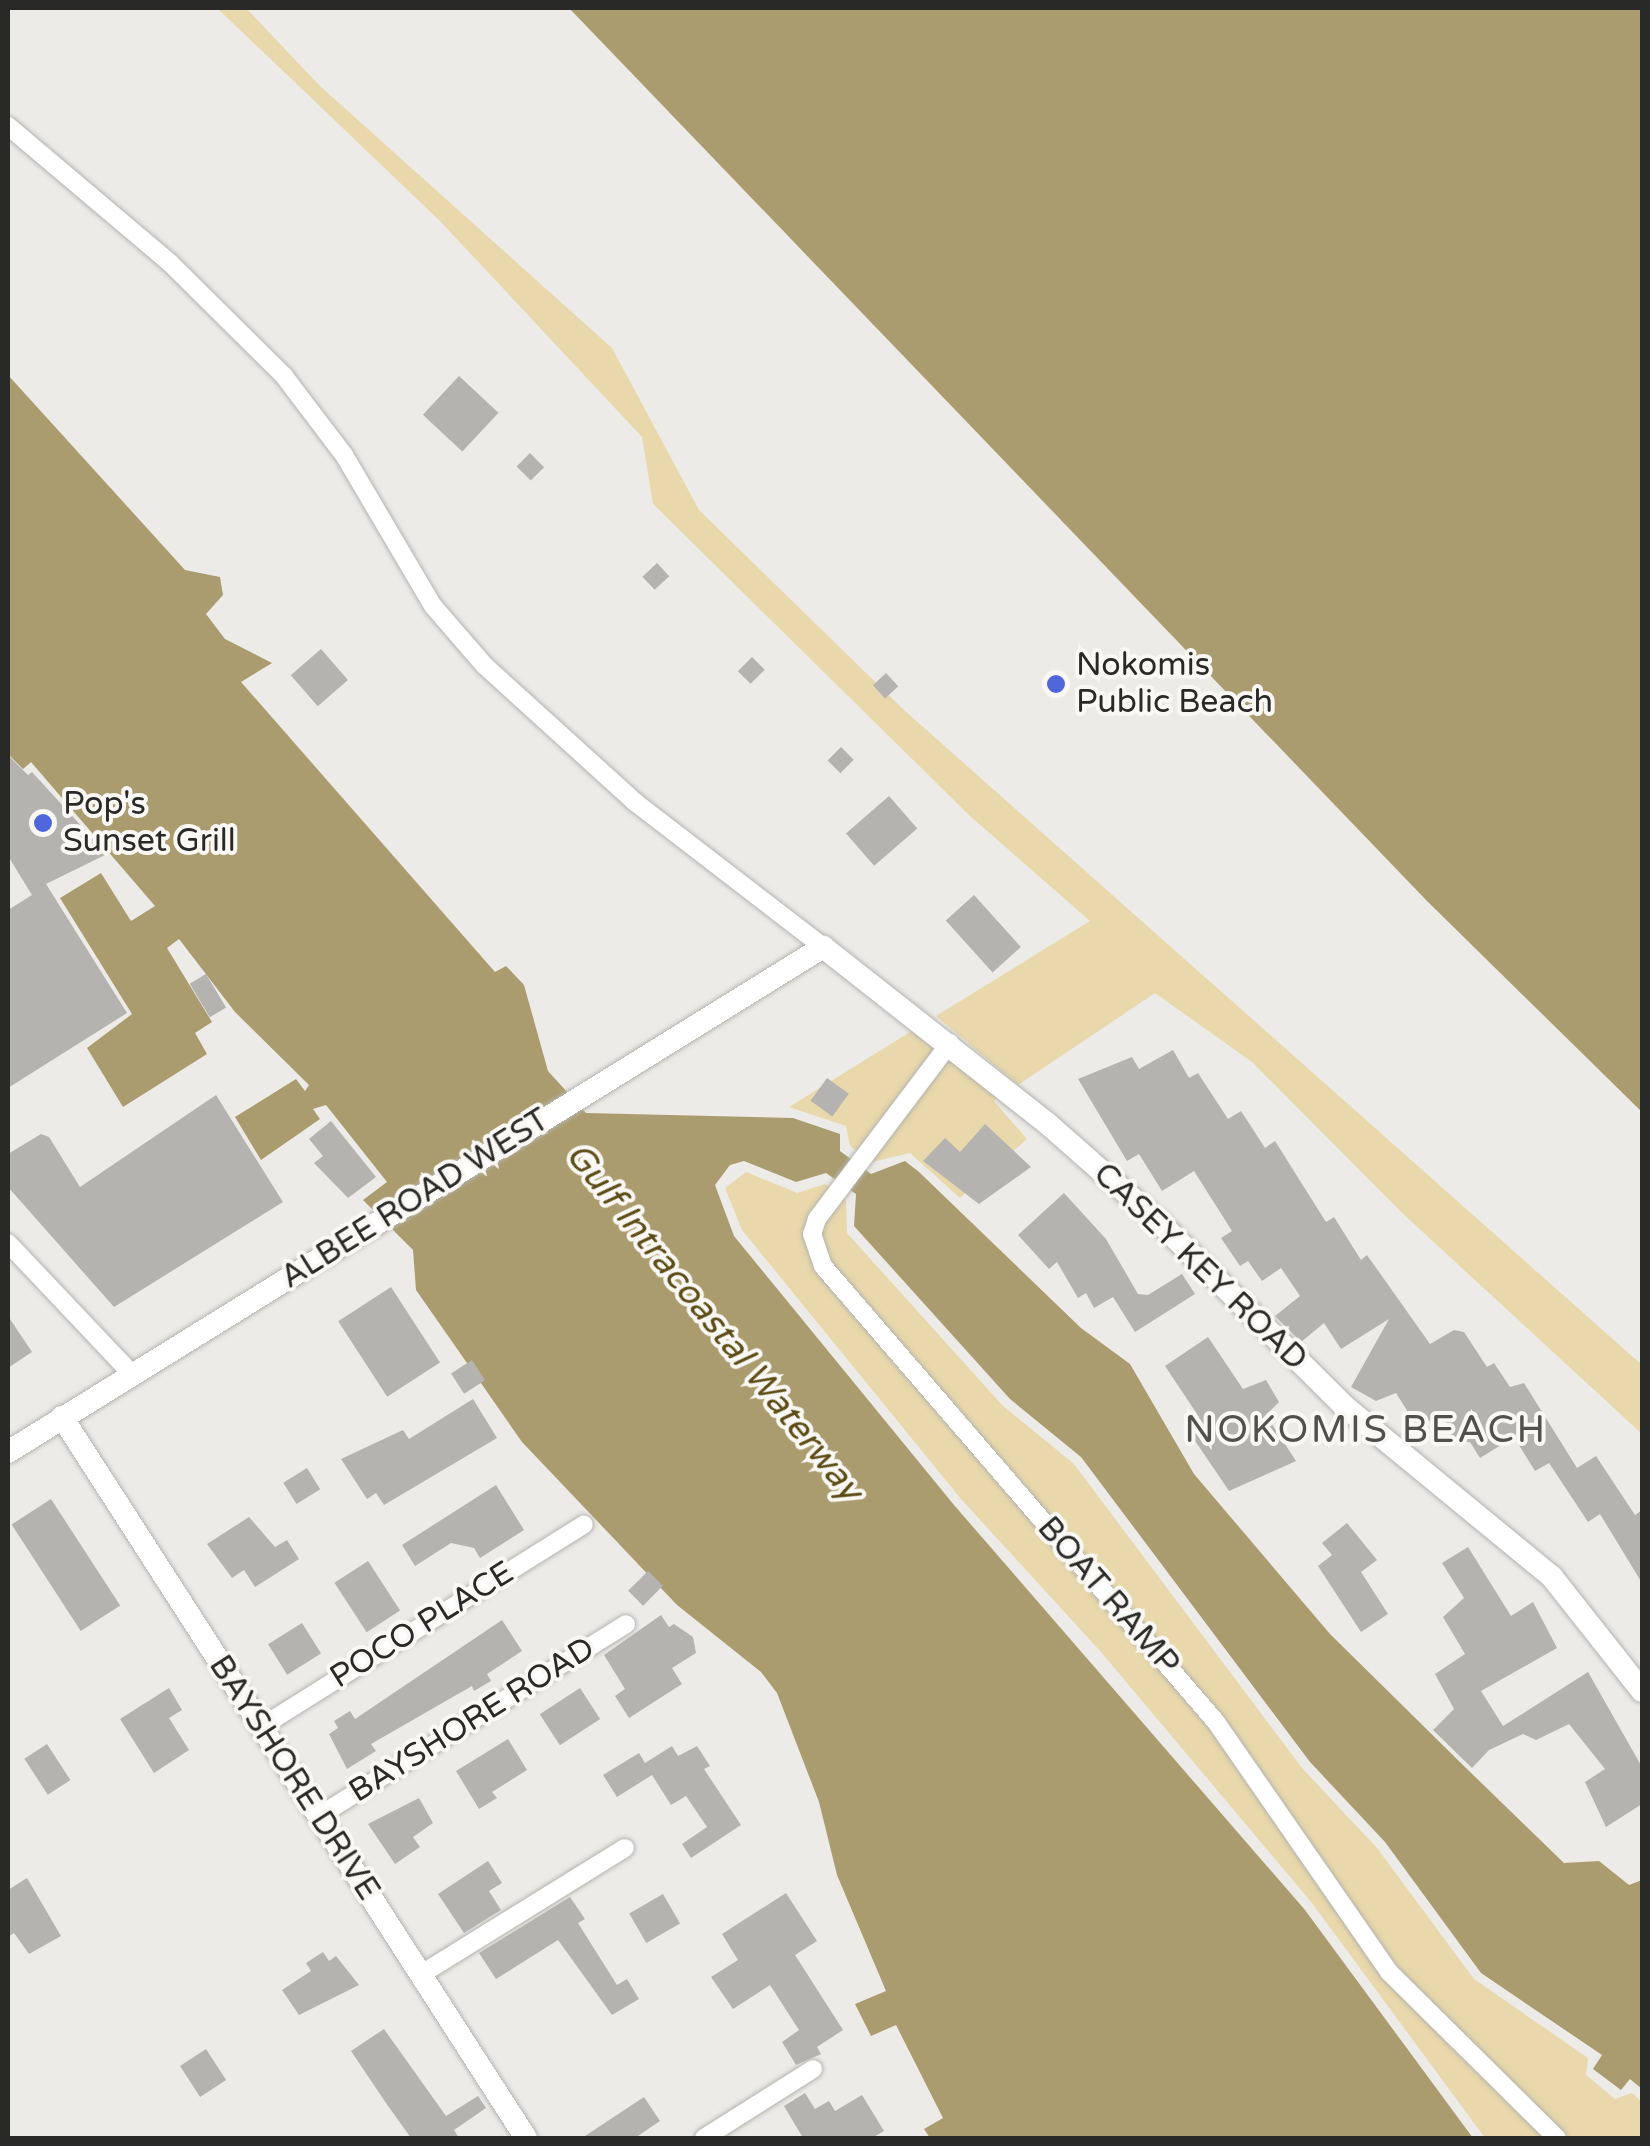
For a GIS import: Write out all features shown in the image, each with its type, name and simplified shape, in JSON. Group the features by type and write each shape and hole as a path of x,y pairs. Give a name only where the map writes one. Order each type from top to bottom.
{"street":[{"path":"8,126 170,263 284,376 344,454 434,606 494,676 636,802 823,946"},
{"name":"CASEY KEY ROAD","path":"823,946 950,1043 1158,1221 1344,1406 1552,1577 1642,1690"},
{"name":"ALBEE ROAD WEST","path":"8,1452 823,946"},
{"name":"BOAT RAMP","path":"950,1043 832,1198 812,1234 835,1284 1216,1722 1390,1973 1557,2138"},
{"path":"8,1243 133,1374"},
{"name":"BAYSHORE DRIVE","path":"62,1417 526,2138"},
{"name":"POCO PLACE","path":"261,1726 584,1524"},
{"name":"BAYSHORE ROAD","path":"318,1816 626,1624"},
{"path":"420,1974 625,1848"},
{"path":"704,2138 813,2069"}],"shaded area":[{"path":"217,8 246,8 320,86 612,348 699,510 904,710 1642,1365 1642,1434 1400,1211 1252,1062 1155,993 1018,1085 936,1016 1090,921 970,816 653,504 642,437 440,221"},
{"path":"915,1029 998,1098 994,1101 1027,1139 960,1198 910,1153 872,1162 850,1146 846,1126 789,1107"},
{"path":"746,1172 797,1193 825,1184 846,1199 847,1233 1003,1406 1074,1464 1302,1768 1377,1848 1474,1979 1588,2058 1586,2075 1615,2099 1632,2093 1642,2102 1642,2138 1485,2138 1312,1903 1101,1652 961,1499 742,1230 725,1188"}],"water":[{"path":"569,8 1642,8 1642,1112 1427,901"},
{"name":"Gulf Intracoastal Waterway","path":"8,375 185,570 220,577 223,595 206,614 225,639 272,663 241,682 495,972 506,966 524,985 548,1071 586,1113 793,1118 840,1134 840,1151 871,1174 905,1161 1081,1328 1130,1364 1194,1474 1330,1634 1466,1768 1564,1863 1599,1861 1629,1885 1642,1880 1642,2089 1630,2079 1621,2090 1593,2069 1602,2055 1481,1973 1385,1842 1310,1762 1081,1457 1010,1399 854,1226 856,1194 826,1173 796,1182 744,1161 730,1165 715,1185 734,1236 954,1505 1305,1910 1473,2138 930,2138 924,2129 943,2118 896,2025 871,2036 855,2004 886,1991 837,1875 819,1802 777,1693 761,1672 677,1605 522,1442 416,1290 413,1250 363,1200 387,1182 326,1105 313,1109 320,1119 261,1160 235,1117 296,1079 305,1091 309,1085 235,1012 179,939 167,948 212,1022 195,1033 207,1054 123,1107 87,1048 132,1014 60,898 101,873 131,921 155,906 31,762 23,769 8,754"}],"building":[{"path":"459,376 498,413 462,452 423,415"},
{"path":"530,453 544,467 531,481 517,466"},
{"path":"657,563 669,576 655,590 642,577"},
{"path":"321,649 348,680 318,706 291,675"},
{"path":"752,657 765,670 751,684 738,671"},
{"path":"886,673 898,686 885,698 873,685"},
{"path":"841,747 854,760 840,773 828,760"},
{"path":"8,755 28,775 32,772 107,854 46,884 127,1013 8,1088 8,910 32,895 8,856"},
{"path":"889,796 917,828 874,866 846,833"},
{"path":"974,895 1021,947 993,972 946,920"},
{"path":"206,974 226,1007 210,1017 190,984"},
{"path":"1173,1050 1189,1078 1198,1073 1228,1119 1241,1111 1265,1148 1275,1141 1326,1222 1334,1217 1361,1260 1367,1255 1430,1344 1454,1330 1464,1332 1487,1367 1494,1363 1510,1387 1524,1383 1577,1468 1596,1456 1635,1515 1642,1510 1642,1583 1600,1514 1588,1522 1549,1463 1535,1471 1514,1437 1480,1458 1470,1442 1454,1443 1442,1413 1418,1428 1396,1393 1376,1401 1351,1387 1389,1319 1341,1349 1324,1323 1301,1342 1275,1316 1300,1296 1281,1268 1262,1281 1248,1261 1240,1266 1221,1238 1232,1231 1194,1171 1162,1191 1139,1154 1127,1161 1078,1079 1132,1057 1139,1069"},
{"path":"827,1078 849,1094 832,1117 811,1101"},
{"path":"216,1095 283,1202 114,1307 8,1187 8,1154 41,1134 49,1137 80,1187"},
{"path":"331,1121 376,1177 348,1198 314,1163 323,1156 309,1139"},
{"path":"985,1124 1031,1167 979,1204 923,1161 945,1138 960,1152"},
{"path":"1064,1193 1106,1239 1138,1294 1148,1295 1182,1274 1195,1294 1135,1332 1113,1297 1094,1308 1086,1293 1078,1298 1057,1262 1049,1269 1018,1235"},
{"path":"391,1287 440,1362 387,1397 338,1321"},
{"path":"8,1316 32,1352 8,1368"},
{"path":"1208,1337 1243,1389 1266,1380 1279,1402 1266,1415 1296,1461 1229,1491 1185,1426 1199,1417 1165,1366"},
{"path":"472,1360 485,1380 464,1394 451,1374"},
{"path":"473,1399 497,1438 384,1505 376,1493 367,1499 341,1459 403,1430 409,1439"},
{"path":"307,1468 320,1489 297,1504 283,1483"},
{"path":"496,1485 524,1530 480,1558 474,1548 451,1543 415,1566 402,1545"},
{"path":"51,1499 120,1606 81,1631 12,1525"},
{"path":"249,1517 275,1547 287,1540 299,1559 255,1587 244,1570 232,1578 207,1544"},
{"path":"1347,1523 1377,1560 1361,1572 1388,1614 1361,1632 1318,1566 1332,1555 1322,1543"},
{"path":"1468,1547 1511,1616 1533,1602 1557,1648 1481,1691 1503,1726 1588,1672 1642,1767 1642,1804 1606,1827 1585,1782 1605,1769 1569,1724 1536,1740 1523,1734 1489,1750 1472,1768 1433,1730 1454,1709 1435,1674 1465,1654 1443,1617 1464,1598 1442,1563"},
{"path":"368,1561 400,1610 367,1632 334,1583"},
{"path":"648,1571 663,1586 643,1606 628,1591"},
{"path":"661,1615 669,1627 674,1624 693,1637 696,1653 672,1668 682,1684 629,1718 615,1696 625,1689 604,1655"},
{"path":"502,1620 522,1651 487,1674 491,1681 474,1691 472,1686 371,1744 376,1751 347,1769 329,1734 338,1728 334,1721 350,1711 355,1719"},
{"path":"302,1623 321,1654 287,1675 268,1644"},
{"path":"169,1688 182,1710 169,1718 189,1750 154,1773 120,1719"},
{"path":"580,1688 600,1719 560,1745 540,1714"},
{"path":"508,1739 527,1770 492,1792 497,1798 479,1809 456,1771"},
{"path":"47,1744 70,1780 48,1795 24,1759"},
{"path":"672,1746 678,1756 697,1746 710,1766 704,1769 741,1825 691,1858 682,1844 707,1827 686,1796 671,1805 652,1775 617,1797 603,1775 639,1753 645,1763"},
{"path":"419,1798 433,1823 413,1837 420,1847 395,1864 368,1824"},
{"path":"488,1861 502,1883 489,1891 501,1910 464,1933 438,1894"},
{"path":"27,1878 61,1936 29,1954 14,1933 8,1937 8,1890"},
{"path":"786,1893 817,1941 795,1955 843,2030 817,2047 821,2054 796,2065 782,2042 799,2030 770,1985 733,2009 711,1977 738,1960 722,1934"},
{"path":"663,1894 680,1923 646,1943 629,1913"},
{"path":"570,1897 585,1919 578,1923 617,1985 627,1979 639,1999 612,2015 558,1940 496,1979 479,1953"},
{"path":"323,1952 329,1961 336,1956 359,1985 299,2015 282,1990 311,1971 306,1963"},
{"path":"384,2029 446,2116 478,2096 486,2108 454,2130 459,2138 411,2138 386,2103 351,2051"},
{"path":"206,2049 226,2080 200,2097 180,2066"},
{"path":"805,2093 815,2109 829,2101 835,2111 862,2095 884,2131 872,2138 803,2138 784,2106"},
{"path":"644,2097 660,2121 635,2138 582,2138"}],"place":[{"name":"Nokomis Public Beach","path":"1056,684"},
{"name":"Pop's Sunset Grill","path":"43,823"}],"district":[{"name":"NOKOMIS BEACH","path":"1366,1431"}]}
